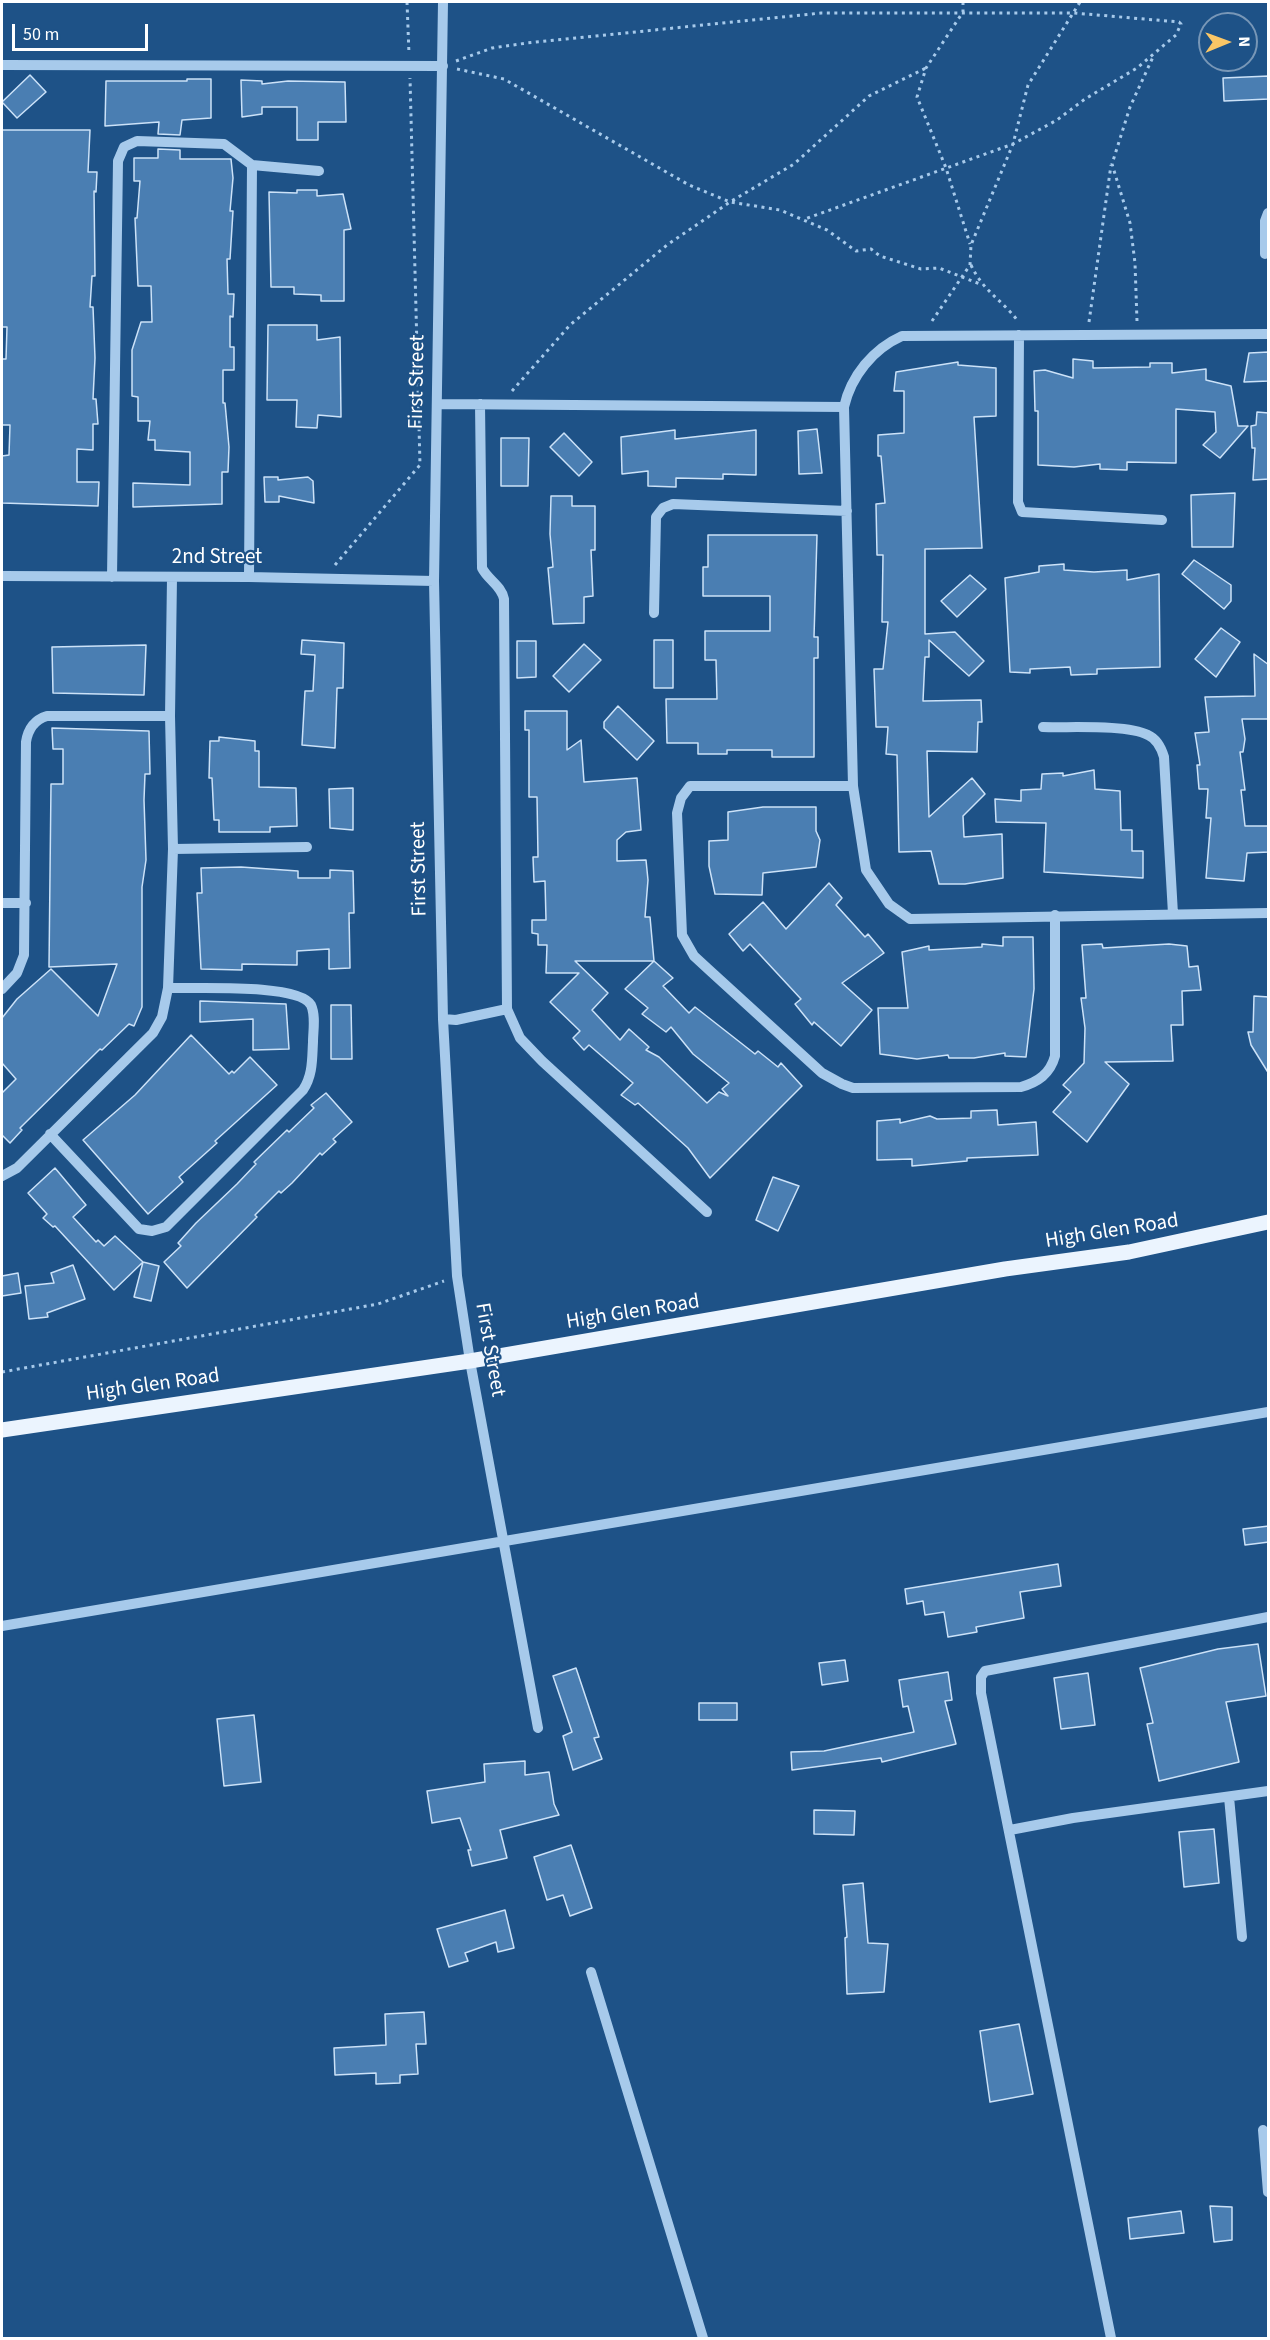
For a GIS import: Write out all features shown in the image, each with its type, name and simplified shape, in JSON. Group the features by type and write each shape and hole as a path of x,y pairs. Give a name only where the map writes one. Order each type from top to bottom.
{"main road":[{"name":"High Glen Road","path":"2,1430 470,1361 1005,1269 1128,1252 1269,1221"}],"street":[{"name":"First Street","path":"443,2 434,581 443,1019 457,1276 470,1361 538,1728"},
{"path":"2,65 442,66"},
{"path":"112,577 118,161 124,147 137,141 224,144 252,165 319,171"},
{"path":"249,577 252,165"},
{"path":"1264,254 1264,221 1269,213"},
{"path":"1269,334 902,336 886,343 868,360 849,387 844,407 854,786 866,870 878,890 900,913 910,919 1269,913"},
{"path":"1019,335 1018,502 1022,512 1162,520"},
{"path":"438,404 844,407"},
{"path":"480,404 482,567 486,576 500,588 504,599 507,1010 520,1038 542,1061 708,1212"},
{"path":"654,613 656,517 663,508 673,504 847,511"},
{"name":"2nd Street","path":"2,576 249,577 434,581"},
{"path":"2,1176 17,1168 153,1034 162,1017 168,988 173,849 170,716 172,578"},
{"path":"2,989 13,979 24,955 26,742 33,724 47,716 170,716"},
{"path":"1043,727 1135,730 1150,736 1161,747 1164,757 1173,914"},
{"path":"854,786 690,786 681,798 677,813 682,936 687,946 707,968 822,1073 853,1088 1021,1087 1040,1080 1052,1066 1055,1056 1055,915"},
{"path":"173,849 307,847"},
{"path":"2,903 26,903"},
{"path":"50,1134 139,1229 159,1230 166,1227 303,1090 311,1072 314,1019 311,1005 304,998 275,990 168,988"},
{"path":"443,1019 456,1020 507,1010"},
{"path":"2,1626 1269,1412"},
{"path":"1111,2338 981,1693 981,1677 985,1671 1269,1617"},
{"path":"1010,1830 1073,1818 1269,1791"},
{"path":"1230,1797 1242,1937"},
{"path":"591,1972 703,2338"},
{"path":"1263,2130 1269,2192"}],"path":[{"path":"324,579 420,465 407,2"},
{"path":"963,2 963,12 926,68 917,96 946,168 971,245"},
{"path":"923,335 970,265 971,245 1013,144 1028,85 1080,2"},
{"path":"442,66 492,48 704,23 821,13 858,15 963,12 1074,13 1179,22 1181,27 1176,35 1154,53 1057,120 1013,144 805,219"},
{"path":"1088,336 1112,164 1130,108 1154,53"},
{"path":"442,66 504,79 689,185 730,202 780,210 827,230 856,251 871,249 880,256 921,269 939,268 961,279 980,284"},
{"path":"501,404 570,325 667,245 730,202 794,164 869,96 926,68"},
{"path":"1112,164 1130,223 1135,263 1137,335"},
{"path":"970,265 980,284 1009,310 1017,321 1019,335"},
{"path":"2,1372 378,1304 457,1276"}],"building":[{"path":"30,75 46,92 17,118 2,102"},
{"path":"1269,76 1269,99 1224,101 1223,78"},
{"path":"187,79 211,79 211,118 182,120 180,135 158,134 159,122 105,126 106,81 187,81"},
{"path":"241,80 262,81 262,84 288,81 345,82 346,122 318,122 318,140 297,140 297,107 262,107 262,114 242,117"},
{"path":"2,130 90,130 88,172 97,172 96,192 94,191 95,276 92,276 90,307 93,307 95,358 93,399 96,399 98,424 93,424 93,450 77,449 77,482 99,482 98,506 2,503 2,456 9,455 10,425 2,425 2,359 6,359 7,327 2,327"},
{"path":"158,149 180,150 180,159 231,159 233,178 230,211 233,211 230,259 227,259 228,294 234,294 233,317 230,316 230,347 234,347 234,370 223,370 223,403 225,403 229,447 228,472 222,472 222,504 133,507 133,483 190,485 190,452 155,450 155,440 148,440 150,421 138,421 138,397 132,396 132,350 141,322 152,322 151,286 138,286 135,218 137,218 140,181 134,181 134,158 158,158"},
{"path":"297,190 317,190 317,196 343,194 351,229 344,230 344,301 321,301 321,295 294,294 294,287 271,287 269,192 297,193"},
{"path":"268,325 317,325 317,340 340,337 341,417 318,415 317,428 296,427 297,400 267,400"},
{"path":"1269,352 1269,381 1244,382 1249,353"},
{"path":"1073,359 1093,361 1093,368 1150,367 1150,363 1172,363 1172,373 1206,369 1206,380 1231,386 1238,426 1248,426 1220,458 1203,445 1216,432 1215,412 1176,409 1176,463 1127,462 1127,470 1100,469 1100,464 1074,467 1038,465 1038,411 1035,411 1034,371 1045,370 1073,378"},
{"path":"958,362 958,365 996,368 996,416 974,417 982,548 925,549 925,634 955,632 984,661 969,676 929,640 929,657 925,657 923,701 981,700 982,722 978,722 977,752 927,751 929,817 972,778 985,794 963,816 964,837 1002,834 1003,878 965,884 939,884 931,851 899,852 897,755 886,754 888,727 876,727 874,669 883,669 888,622 882,622 883,555 877,555 876,504 885,503 881,456 878,456 878,435 904,433 904,391 894,391 896,372"},
{"path":"1257,412 1269,413 1269,479 1253,480 1255,448 1252,448 1251,426 1256,425"},
{"path":"817,429 822,473 799,474 798,431"},
{"path":"675,430 675,439 756,430 756,475 723,474 723,479 676,478 676,487 648,486 648,471 622,474 621,437"},
{"path":"564,433 592,462 579,476 550,447"},
{"path":"501,438 529,438 528,486 501,486"},
{"path":"264,477 278,477 278,480 308,477 313,481 314,503 279,496 279,502 265,502"},
{"path":"1235,493 1233,547 1192,547 1191,495"},
{"path":"551,496 572,496 572,506 595,506 595,550 591,550 593,596 584,597 584,623 553,624 548,568 553,567 550,534"},
{"path":"708,535 817,535 814,637 818,637 818,658 814,658 814,757 772,757 772,750 727,750 727,754 698,754 698,743 667,743 666,699 717,699 716,660 705,660 705,631 770,631 770,596 703,596 703,567 708,567"},
{"path":"1194,560 1231,585 1231,601 1224,609 1182,574"},
{"path":"1064,564 1064,570 1094,572 1127,570 1127,580 1159,574 1160,667 1097,669 1097,674 1071,675 1070,667 1030,669 1030,673 1010,672 1005,578 1039,572 1039,566"},
{"path":"970,575 986,589 957,617 941,601"},
{"path":"1221,628 1240,642 1216,677 1195,659"},
{"path":"302,640 344,643 343,688 337,688 335,748 302,745 305,691 313,691 315,655 301,654"},
{"path":"654,640 673,640 673,688 654,688"},
{"path":"517,641 536,641 536,677 517,678"},
{"path":"584,644 601,660 569,692 553,676"},
{"path":"146,645 144,695 53,693 52,647"},
{"path":"1254,654 1269,665 1269,719 1242,719 1245,739 1243,752 1240,752 1245,790 1241,790 1245,826 1269,826 1269,852 1247,853 1244,881 1206,878 1211,818 1206,818 1208,789 1199,789 1197,765 1200,765 1195,733 1209,732 1205,697 1255,696"},
{"path":"618,706 654,741 637,760 604,728 604,722"},
{"path":"525,711 567,711 567,750 581,740 584,782 637,778 641,830 626,832 617,840 617,861 646,860 648,880 645,917 650,917 654,961 673,978 663,986 689,1013 695,1007 755,1054 758,1051 778,1067 781,1063 802,1086 710,1178 688,1148 638,1103 635,1105 621,1095 633,1083 589,1045 584,1050 573,1038 580,1031 550,1002 579,973 546,973 547,945 538,945 538,934 532,933 532,920 546,920 545,881 534,882 533,857 538,857 537,797 529,797 529,730 525,730","holes":["575,961 654,961 625,989 648,1008 642,1014 666,1032 671,1027 693,1054 729,1083 722,1089 728,1096 719,1092 707,1103 659,1057 646,1050 649,1047 629,1029 620,1040 592,1010 608,993"]},
{"path":"52,728 149,731 150,774 145,774 144,800 146,860 142,887 142,1007 134,1026 129,1024 102,1050 100,1049 20,1128 22,1130 10,1143 2,1135 2,1093 16,1079 2,1063 2,1018 17,999 51,969 98,1016 117,964 49,967 51,784 63,784 63,749 53,749"},
{"path":"219,737 255,741 255,751 259,751 259,787 296,788 297,826 270,827 270,832 219,832 219,820 214,820 212,778 209,778 210,741 219,741"},
{"path":"1094,770 1095,789 1120,791 1121,830 1132,830 1132,851 1143,851 1143,878 1044,872 1046,823 996,822 995,799 1021,801 1021,790 1041,789 1042,774 1063,773 1063,776"},
{"path":"353,788 353,830 330,828 329,789"},
{"path":"763,807 816,807 816,831 820,840 816,867 763,873 762,895 715,894 709,866 709,841 728,840 728,812"},
{"path":"241,867 298,871 298,878 330,878 330,870 353,871 354,913 349,913 350,968 329,969 329,949 297,951 297,965 242,964 242,970 201,969 197,893 202,893 201,868"},
{"path":"829,883 842,898 836,905 865,937 868,934 884,953 842,983 872,1010 841,1046 814,1022 812,1025 795,1004 801,999 750,944 743,951 729,934 763,902 786,929"},
{"path":"1003,937 1033,937 1034,989 1026,1057 1005,1056 1005,1053 974,1058 949,1058 948,1055 917,1059 880,1054 878,1008 908,1008 902,952 929,946 929,950 982,947 982,944 1003,946"},
{"path":"1102,944 1103,948 1169,944 1187,946 1189,967 1198,966 1201,990 1182,991 1183,1025 1171,1025 1173,1061 1105,1062 1129,1084 1087,1142 1053,1112 1071,1092 1063,1085 1084,1063 1085,1028 1081,998 1086,998 1082,945"},
{"path":"1254,996 1269,997 1269,1074 1251,1045 1248,1032 1253,1032"},
{"path":"200,1001 286,1004 289,1049 253,1050 253,1019 200,1022"},
{"path":"331,1005 351,1005 352,1059 331,1059"},
{"path":"191,1035 229,1074 232,1071 234,1073 250,1057 277,1085 179,1177 183,1182 148,1214 83,1140 135,1095"},
{"path":"326,1093 352,1122 333,1139 336,1142 322,1155 320,1153 292,1183 281,1193 279,1191 255,1215 257,1217 187,1288 164,1262 181,1246 178,1243 196,1223 256,1164 254,1162 287,1130 289,1132 314,1108 311,1105"},
{"path":"997,1110 998,1125 1036,1122 1038,1155 967,1158 967,1161 912,1166 912,1159 877,1160 877,1121 900,1119 900,1123 930,1116 937,1119 971,1118 971,1111"},
{"path":"55,1168 86,1205 73,1217 96,1242 98,1240 104,1246 115,1236 143,1262 114,1290 55,1226 53,1227 43,1218 47,1214 28,1193"},
{"path":"773,1177 799,1186 778,1231 756,1220"},
{"path":"143,1262 159,1266 151,1301 134,1297"},
{"path":"73,1265 85,1299 47,1313 48,1317 29,1319 25,1286 54,1283 51,1273"},
{"path":"18,1273 21,1293 2,1296 2,1276"},
{"path":"1269,1526 1269,1542 1245,1545 1243,1529"},
{"path":"1058,1564 1061,1586 1020,1592 1024,1618 976,1627 977,1632 948,1637 944,1612 925,1615 923,1601 907,1604 905,1589"},
{"path":"1258,1644 1266,1696 1226,1702 1239,1762 1159,1781 1147,1724 1153,1723 1140,1668 1218,1649"},
{"path":"845,1660 848,1681 822,1685 819,1663"},
{"path":"576,1668 599,1737 594,1738 602,1759 573,1770 563,1736 572,1732 553,1676"},
{"path":"948,1672 952,1700 945,1701 956,1744 882,1762 881,1758 792,1770 791,1752 824,1751 914,1732 908,1706 903,1707 899,1680"},
{"path":"1088,1673 1095,1725 1061,1729 1054,1678"},
{"path":"699,1703 737,1703 737,1720 699,1720"},
{"path":"254,1715 261,1782 224,1786 217,1719"},
{"path":"525,1761 525,1775 549,1772 554,1804 559,1815 500,1830 507,1858 472,1866 468,1850 471,1850 460,1818 432,1823 427,1791 485,1782 484,1764"},
{"path":"814,1810 855,1811 854,1835 814,1834"},
{"path":"1214,1829 1219,1883 1184,1887 1179,1832"},
{"path":"571,1845 592,1908 570,1916 563,1895 547,1900 534,1857"},
{"path":"863,1883 868,1943 888,1944 884,1992 847,1994 845,1938 847,1937 843,1885"},
{"path":"505,1910 514,1948 498,1952 496,1942 465,1953 468,1961 449,1967 437,1929"},
{"path":"424,2012 426,2044 416,2044 418,2074 400,2075 400,2083 376,2084 376,2073 335,2075 334,2048 386,2045 385,2014"},
{"path":"1019,2024 1033,2094 990,2102 980,2031"},
{"path":"1210,2206 1232,2207 1232,2240 1214,2242"},
{"path":"1181,2211 1184,2233 1130,2239 1128,2218"}]}
